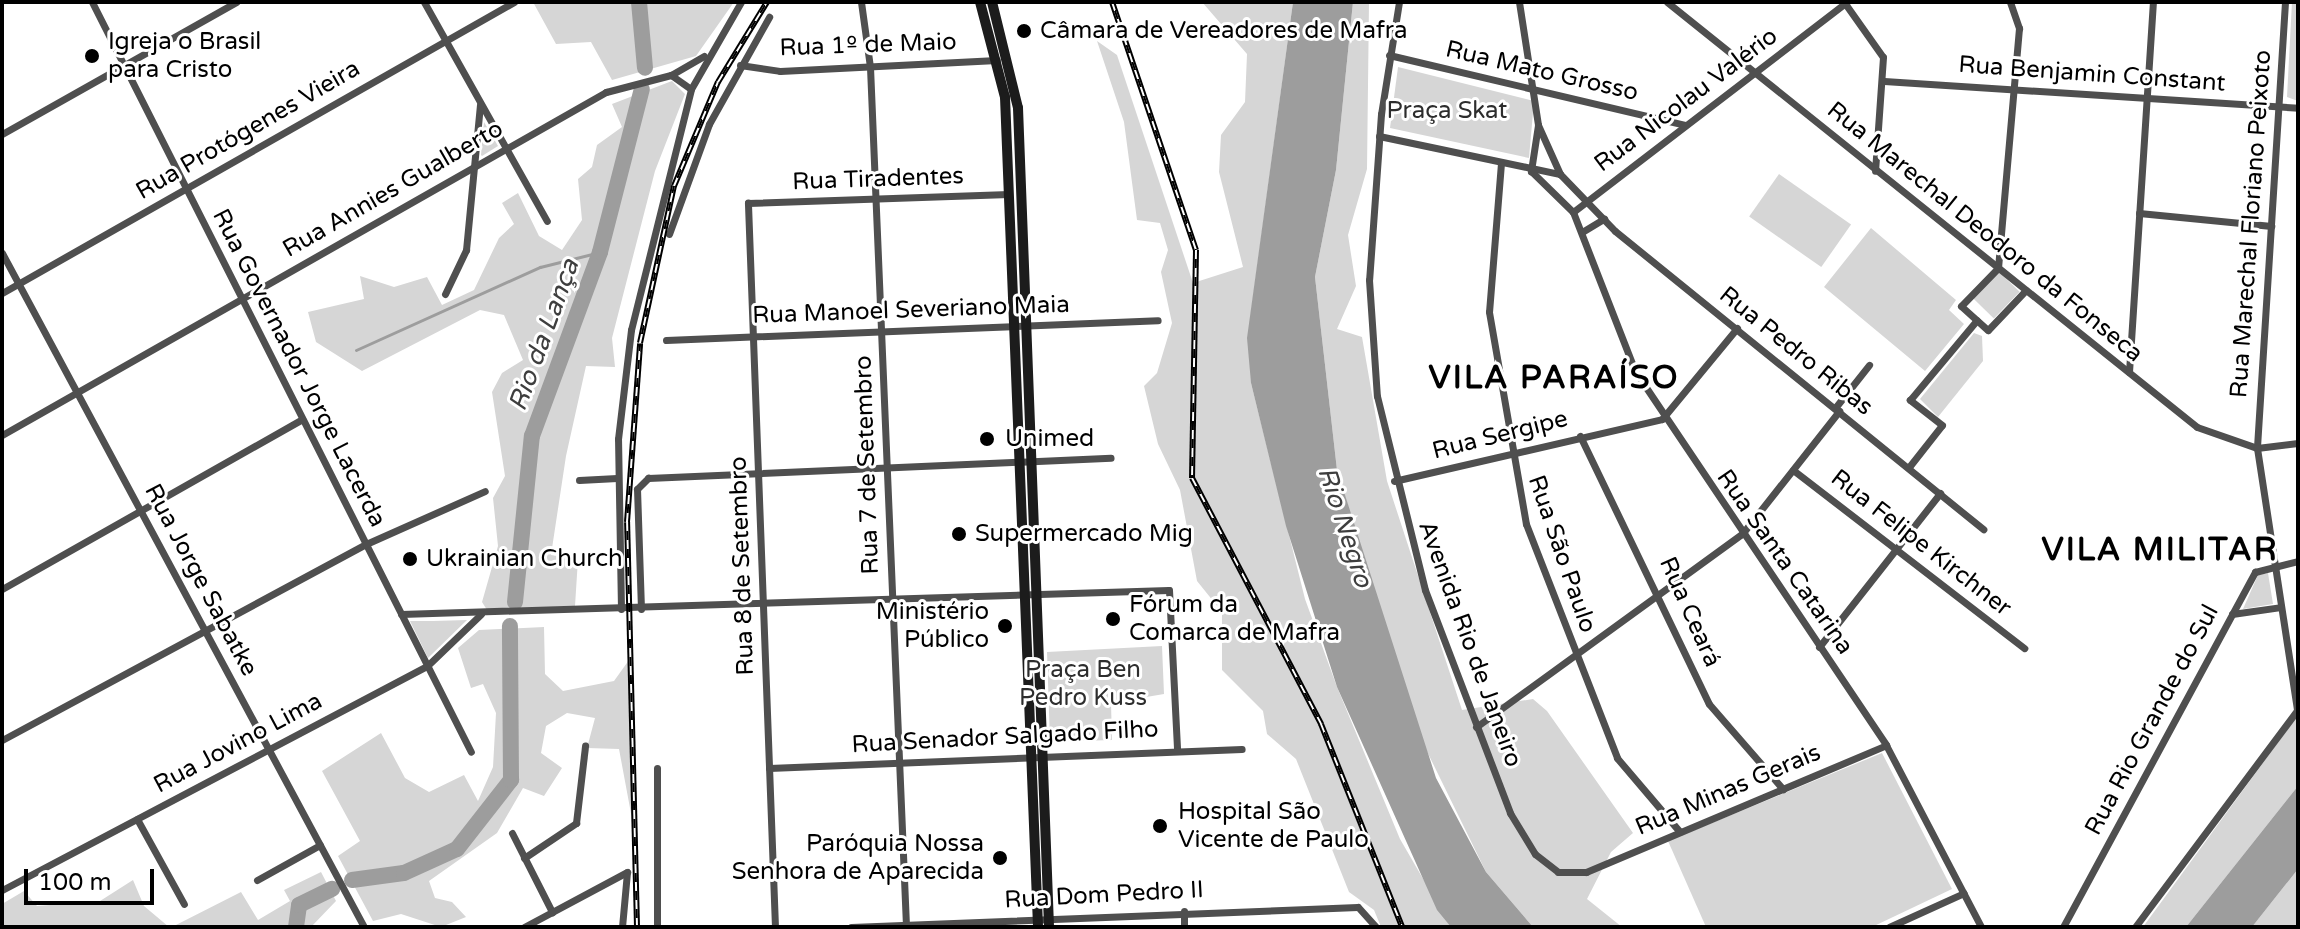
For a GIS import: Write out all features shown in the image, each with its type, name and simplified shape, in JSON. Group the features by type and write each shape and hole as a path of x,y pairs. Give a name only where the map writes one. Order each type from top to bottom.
{"main road":[{"path":"980,2 998,60 1020,326"},
{"path":"992,2 1017,95 1020,326 1043,922"}],"street":[{"name":"Rua Governador Jorge Lacerda","path":"92,2 471,752"},
{"path":"2,134 236,2"},
{"path":"424,2 547,221"},
{"name":"Rua Protógenes Vieira","path":"2,293 514,2"},
{"path":"621,609 617,478 631,330 691,89 704,56 741,2"},
{"name":"Rua 7 de Setembro","path":"861,2 870,67 906,926"},
{"name":"Avenida Rio de Janeiro","path":"1399,2 1379,136 1369,328 1394,481 1425,590 1476,727 1535,854 1558,872 1586,872"},
{"path":"1519,2 1538,125 1560,174 1588,200 1573,212"},
{"name":"Rua Marechal Deodoro da Fonseca","path":"1667,2 2197,427 2257,448 2298,443"},
{"path":"1846,2 1880,50 1884,81 1875,171"},
{"name":"Rua Nicolau Valério","path":"1588,200 1846,2"},
{"path":"2010,2 2019,28 1998,268 1961,305 1988,330 2026,290"},
{"path":"2129,372 2153,2"},
{"name":"Rua Marechal Floriano Peixoto","path":"2285,2 2257,448 2298,710"},
{"path":"669,234 709,124 769,17"},
{"name":"Rua Mato Grosso","path":"1389,55 1685,125"},
{"path":"691,89 671,75 704,56"},
{"name":"Rua 1º de Maio","path":"740,65 870,67 998,60"},
{"name":"Rua Annies Gualberto","path":"2,435 506,148 639,80 671,75"},
{"name":"Rua Benjamin Constant","path":"1884,81 2147,94 2298,108"},
{"path":"445,294 466,250 480,102"},
{"path":"1531,171 1538,125"},
{"path":"1379,136 1531,171 1560,174"},
{"name":"Rua São Paulo","path":"1501,163 1487,285 1509,455 1529,535 1623,769 1680,832"},
{"name":"Rua Santa Catarina","path":"1531,171 1573,212 1619,337 1662,419 1886,745 1981,927"},
{"name":"Rua Tiradentes","path":"748,203 1009,194"},
{"name":"Rua Pedro Ribas","path":"1588,200 1604,219 1983,529"},
{"name":"Rua 8 de Setembro","path":"748,203 775,927"},
{"path":"2139,213 2271,226"},
{"path":"1582,232 1604,219"},
{"name":"Rua Jorge Sabatke","path":"2,253 364,927"},
{"name":"Rua Manoel Severiano Maia","path":"666,340 1158,320"},
{"path":"1909,467 1942,425 1910,400 1977,320"},
{"path":"1662,419 1737,328"},
{"path":"1476,727 1742,534 1869,365"},
{"path":"2,589 302,419"},
{"name":"Rua Sergipe","path":"1394,481 1662,419"},
{"name":"Rua Ceará","path":"1580,436 1661,592 1717,717 1783,789"},
{"path":"641,609 642,480 758,470 1111,458"},
{"name":"Rua Felipe Kirchner","path":"1793,470 2024,648"},
{"path":"579,480 617,478"},
{"path":"2,740 366,544 485,491"},
{"path":"1819,647 1940,493"},
{"name":"Rua Rio Grande do Sul","path":"2063,927 2255,572 2298,561"},
{"path":"401,614 641,609 1169,590 1177,750"},
{"path":"2232,614 2281,607"},
{"name":"Rua Jovino Lima","path":"2,890 427,666 481,614"},
{"path":"2135,927 2298,710"},
{"name":"Rua Minas Gerais","path":"1586,872 1886,745"},
{"path":"524,858 576,823 585,746"},
{"name":"Rua Senador Salgado Filho","path":"769,768 1242,749"},
{"path":"657,768 657,927"},
{"path":"137,819 184,904"},
{"path":"512,833 552,912"},
{"path":"257,880 320,845"},
{"path":"524,927 627,872 622,927"},
{"path":"1889,927 1964,893"},
{"name":"Rua Dom Pedro II","path":"851,927 1043,922 1184,911 1358,907 1376,927"},
{"path":"1184,911 1184,927"}],"green space":[{"path":"533,2 734,2 696,56 612,80 591,42 556,44"},
{"path":"1202,2 1293,2 1250,320 1251,383 1305,599 1337,687 1400,839 1451,927 1381,927 1374,910 1349,892 1296,759 1267,734 1263,711 1222,670 1222,612 1197,581 1180,490 1158,444 1144,386 1157,373 1172,323 1161,272 1168,250 1160,223 1137,220 1124,122 1097,41 1117,55 1193,283 1243,267 1219,172 1221,135 1245,102 1247,54"},
{"path":"1353,2 1369,2 1367,169 1348,235 1356,286 1337,329 1362,337 1387,481 1462,710 1533,699 1547,711 1633,833 1611,852 1587,899 1622,927 1533,927 1486,872 1417,731 1337,470 1315,277 1336,170"},
{"path":"2292,2 2298,2 2298,101 2287,97"},
{"name":"Praça Skat","path":"1398,67 1534,101 1529,158 1390,128"},
{"path":"672,81 685,94 655,171 612,338 615,367 586,366 566,456 551,555 578,559 575,606 487,610 482,602 498,546 493,498 505,476 492,392 502,373 523,360 504,315 480,310 362,371 316,342 308,312 364,299 360,276 394,287 427,277 442,305 474,290 499,238 514,224 502,203 518,193 539,236 562,250 582,220 578,179 592,167 597,145 622,127 612,104"},
{"path":"484,122 498,146 482,156 481,155"},
{"path":"1779,174 1851,224 1821,267 1749,217"},
{"path":"1871,228 1956,300 1949,310 1964,324 1925,371 1824,287"},
{"path":"1998,271 2020,292 1994,318 1972,298"},
{"path":"1974,333 1982,336 1983,361 1938,417 1920,399"},
{"path":"2268,573 2273,604 2243,609 2258,575"},
{"path":"467,620 428,658 410,621 433,621"},
{"path":"544,627 545,674 563,691 614,681 629,660 635,835 619,749 587,748 595,718 567,713 546,726 541,753 562,768 544,796 523,788 497,833 429,881 435,898 452,902 466,917 441,927 401,914 373,921 338,856 360,841 322,771 381,733 405,778 429,792 464,775 478,801 493,767 496,713 483,684 471,688 458,648 479,630"},
{"name":"Praça Ben Pedro Kuss","path":"1162,646 1164,694 1111,703 1112,740 1050,742 1047,652"},
{"path":"2298,715 2298,786 2186,927 2143,927"},
{"path":"1882,753 1952,889 1872,927 1706,927 1668,841"},
{"path":"2298,869 2298,927 2252,927"},
{"path":"321,872 336,901 311,927 172,927 241,892 258,920 290,901 284,890"},
{"path":"133,880 144,906 169,927 2,927 2,904 24,891 37,906 100,901"}],"water":[{"name":"Rio Negro","path":"1293,2 1353,2 1336,170 1315,277 1337,470 1436,778 1486,872 1533,927 1451,927 1437,910 1337,687 1286,526 1251,383 1247,338"},
{"path":"2298,786 2298,869 2252,927 2186,927"}],"waterway":[{"name":"Rio da Lança","path":"639,2 645,68"},
{"name":"Rio da Lança","path":"515,602 532,436 600,252 642,89"},
{"path":"356,350 540,267 600,252"},
{"name":"Rio da Lança","path":"352,880 404,873 457,849 511,780 510,626"},
{"name":"Rio da Lança","path":"296,927 299,905 332,889"}],"railway":[{"path":"637,927 627,522 640,343 674,186 718,82 767,2"},
{"path":"1112,2 1196,250 1192,478 1321,724 1402,927"}],"place":[{"name":"Câmara de Vereadores de Mafra","path":"1024,31"},
{"name":"Igreja o Brasil para Cristo","path":"92,56"},
{"name":"Unimed","path":"987,439"},
{"name":"Supermercado Mig","path":"959,534"},
{"name":"Ukrainian Church","path":"410,559"},
{"name":"Fórum da Comarca de Mafra","path":"1113,619"},
{"name":"Ministério Público","path":"1005,626"},
{"name":"Hospital São Vicente de Paulo","path":"1160,826"},
{"name":"Paróquia Nossa Senhora de Aparecida","path":"1000,858"}],"district":[{"name":"VILA PARAÍSO","path":"1554,378"},
{"name":"VILA MILITAR","path":"2160,550"}]}
